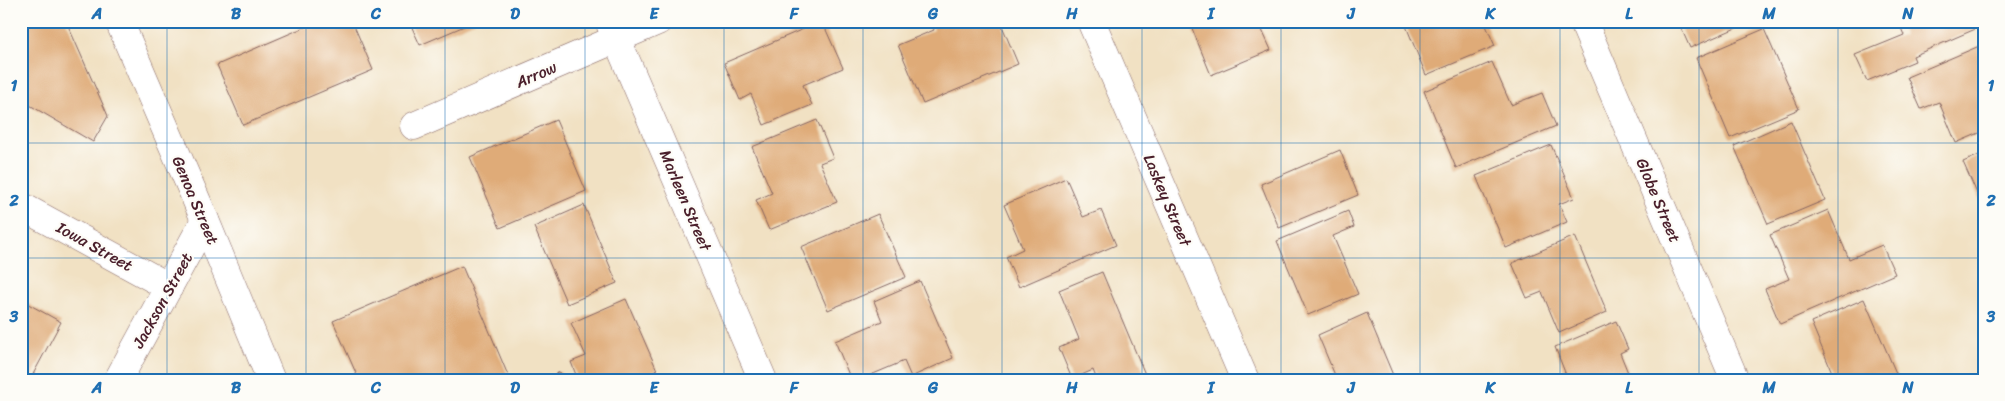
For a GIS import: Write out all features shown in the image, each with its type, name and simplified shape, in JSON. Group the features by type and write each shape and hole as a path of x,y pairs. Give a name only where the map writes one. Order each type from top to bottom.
{"street":[{"name":"Genoa Street","path":"119,21 205,220 271,380"},
{"name":"Arrow","path":"414,126 613,31 658,21"},
{"name":"Laskey Street","path":"1091,21 1245,380"},
{"name":"Globe Street","path":"1583,21 1735,380"},
{"name":"Marleen Street","path":"613,31 763,380"},
{"name":"Iowa Street","path":"21,206 169,287"},
{"name":"Jackson Street","path":"118,380 205,220"}],"building":[{"path":"21,21 66,21 108,116 93,142 21,100"},
{"path":"319,21 352,21 373,70 243,125 217,65"},
{"path":"409,21 476,21 420,45"},
{"path":"822,21 843,68 803,85 812,105 764,125 751,94 740,100 724,63"},
{"path":"937,21 1000,21 1018,64 923,104 898,45 934,30 932,24"},
{"path":"1189,21 1258,21 1271,50 1211,75"},
{"path":"1404,21 1484,21 1495,46 1426,75"},
{"path":"1678,21 1752,21 1690,48"},
{"path":"1898,21 1977,21 1980,27 1913,56 1915,61 1867,81 1855,55 1904,35"},
{"path":"1764,29 1799,109 1730,138 1696,58"},
{"path":"1984,44 1984,131 1956,143 1939,102 1921,109 1907,77"},
{"path":"1492,62 1511,105 1542,93 1556,126 1456,168 1424,91"},
{"path":"556,120 586,191 500,228 470,157"},
{"path":"817,120 833,158 820,163 837,202 769,230 756,200 772,193 752,147"},
{"path":"1791,121 1825,200 1768,224 1734,146"},
{"path":"1551,145 1574,198 1559,204 1567,222 1506,248 1476,176"},
{"path":"1340,150 1358,195 1279,228 1261,184"},
{"path":"1984,153 1984,209 1963,162"},
{"path":"1066,178 1083,217 1101,210 1116,245 1019,287 1006,257 1023,249 1004,205"},
{"path":"584,205 617,283 567,304 534,227"},
{"path":"1828,210 1849,259 1882,245 1895,274 1780,324 1765,289 1789,279 1770,235"},
{"path":"1348,211 1354,227 1333,236 1358,294 1308,315 1277,241"},
{"path":"878,214 906,277 828,310 801,247"},
{"path":"1575,236 1607,312 1559,333 1542,292 1527,298 1512,263"},
{"path":"462,266 510,380 359,380 333,321"},
{"path":"1102,272 1147,379 1097,380 1093,370 1072,379 1059,348 1079,339 1059,290"},
{"path":"920,281 953,358 911,377 904,361 859,380 851,380 835,341 882,321 874,301"},
{"path":"626,299 657,370 635,380 578,380 571,362 586,356 571,323"},
{"path":"1864,299 1899,380 1828,380 1834,377 1811,322"},
{"path":"21,300 61,322 30,380 21,380"},
{"path":"1367,313 1395,380 1337,380 1318,335"},
{"path":"1616,321 1628,349 1620,353 1631,380 1568,380 1555,347"},
{"path":"560,372 563,380 542,380"}]}
